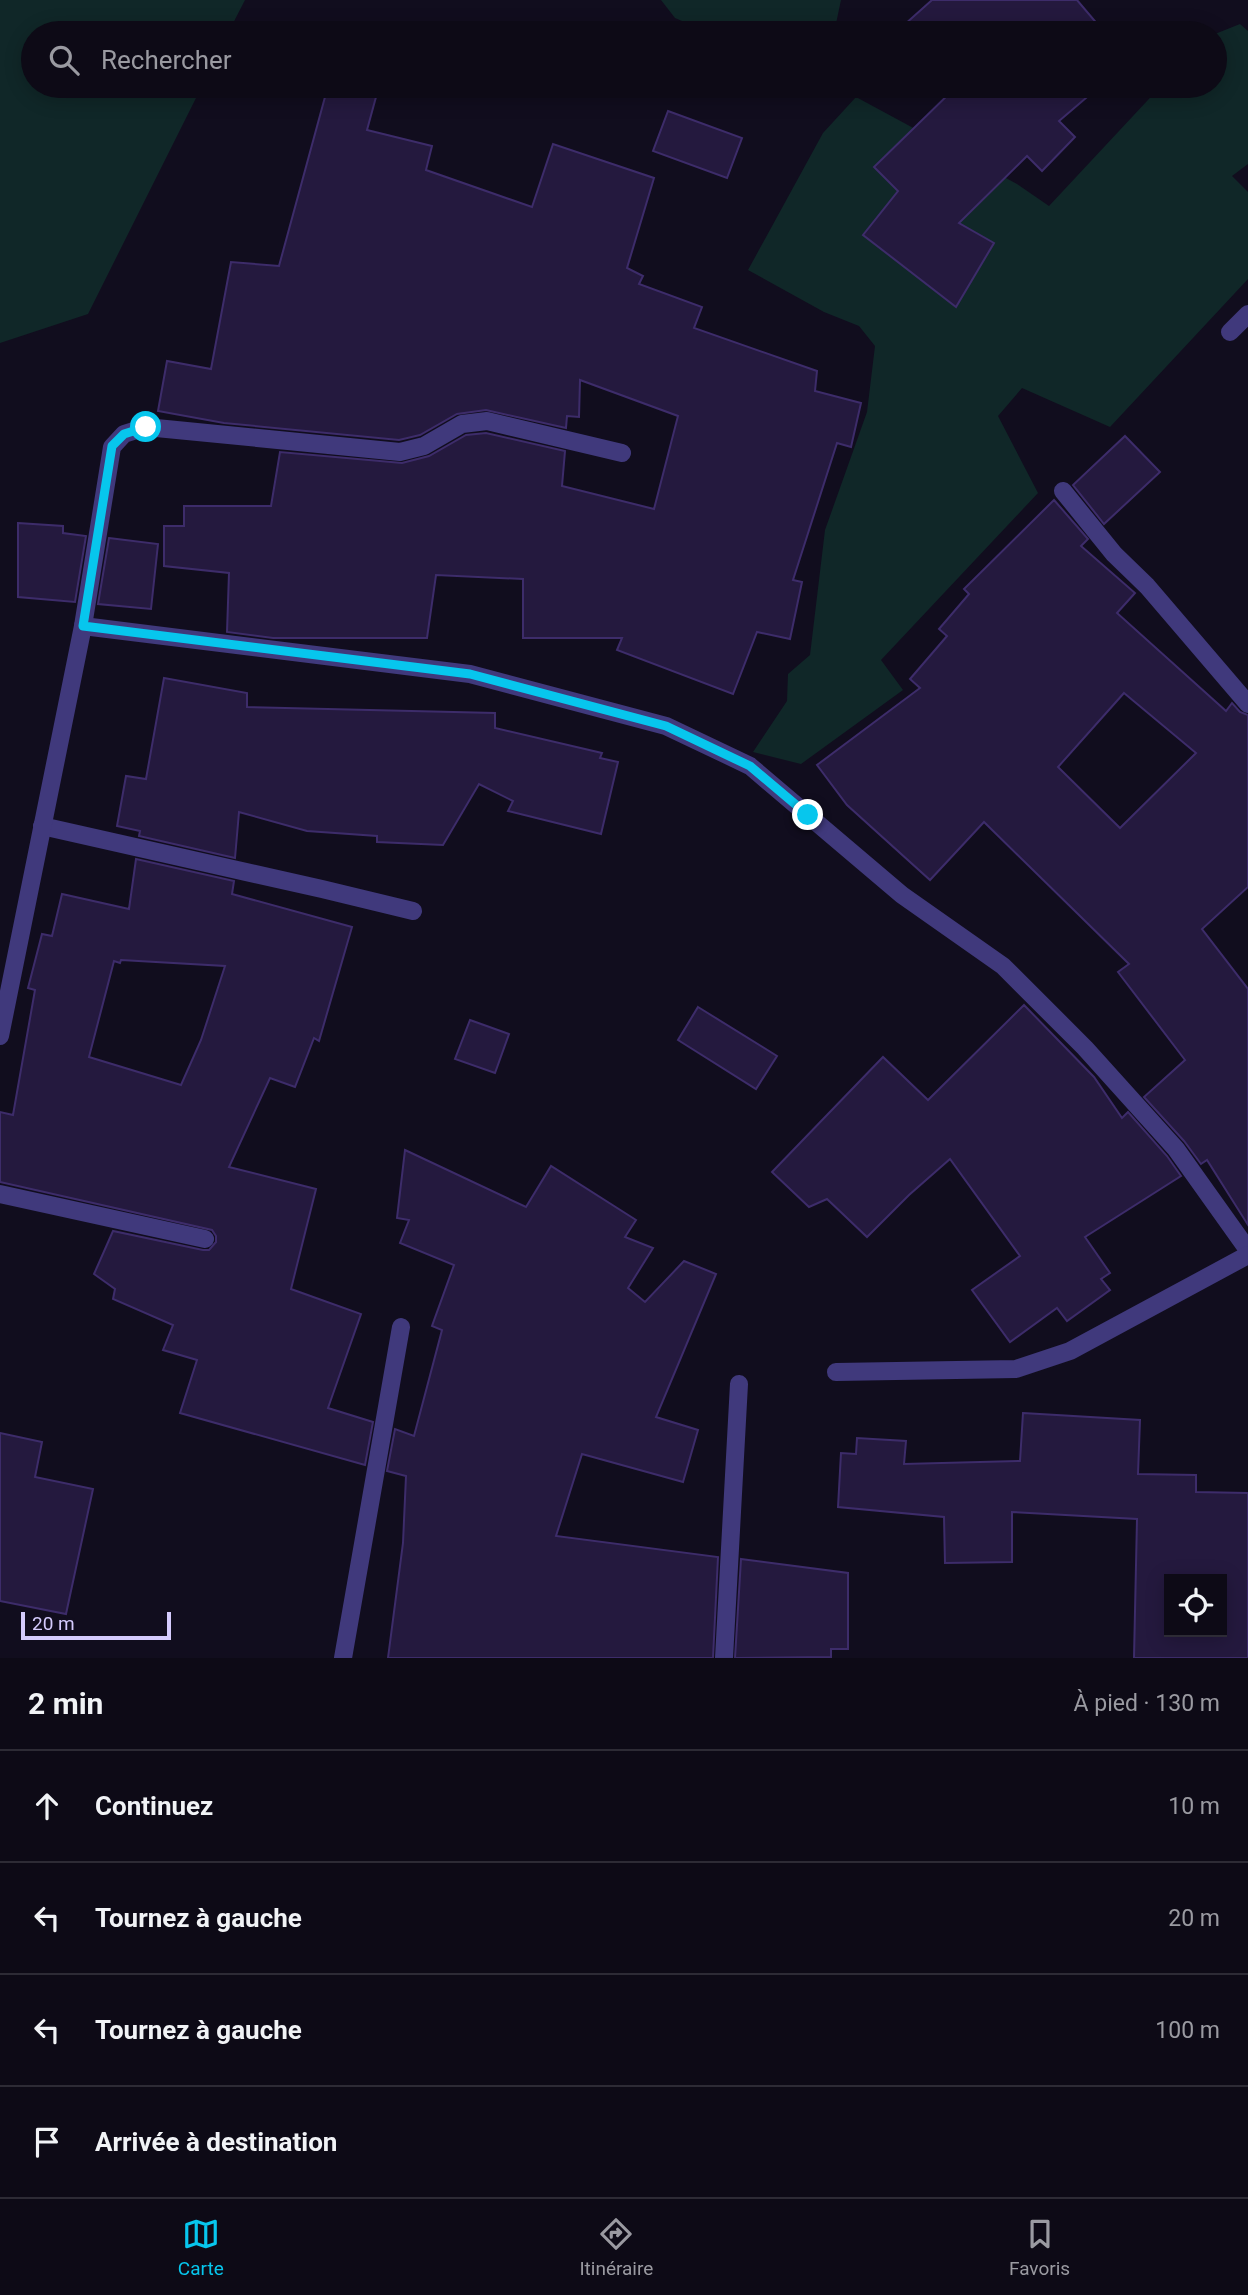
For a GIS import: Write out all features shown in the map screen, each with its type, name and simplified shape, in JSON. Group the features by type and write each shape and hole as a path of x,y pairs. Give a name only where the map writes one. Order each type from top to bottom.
{"street":[{"path":"1230,332 1248,314"},
{"path":"0,1036 83,626 112,446 124,434 146,427 400,452 424,446 462,424 487,421 622,453"},
{"path":"1063,492 1114,554 1147,586 1248,704"},
{"path":"83,626 470,674 666,726 750,766 902,895 1003,966 1084,1048 1177,1149 1248,1250"},
{"path":"42,826 413,911"},
{"path":"0,1194 205,1239"},
{"path":"836,1372 1016,1369 1070,1351 1248,1255"},
{"path":"343,1658 401,1327"},
{"path":"724,1658 738,1384"}],"green space":[{"path":"0,0 245,0 234,21 21,21 21,98 196,98 88,314 0,343"},
{"path":"661,0 841,0 837,21 682,21 675,18"},
{"path":"1240,24 1248,31 1248,164 1232,176 1248,192 1248,279 1110,427 1022,388 998,416 1038,493 881,660 903,690 801,764 753,752 787,701 788,674 810,655 825,530 867,412 875,346 859,326 824,312 748,270 823,133 858,98 1017,184 1049,206 1150,98 1227,98 1227,29"}],"building":[{"path":"932,0 1077,0 1095,21 908,21"},
{"path":"325,98 376,98 367,130 432,146 426,170 532,207 553,144 654,178 627,268 643,276 639,284 702,307 694,328 817,371 815,391 861,403 851,447 837,443 793,580 802,582 790,639 757,632 733,694 617,650 622,638 523,638 523,579 436,575 427,638 273,638 227,632 229,573 164,566 164,526 184,526 184,506 271,506 280,452 402,463 429,456 466,435 486,433 565,451 562,486 654,509 678,416 580,380 579,417 567,416 566,428 486,410 457,414 420,435 399,440 224,423 158,411 167,361 211,369 231,262 279,266"},
{"path":"945,98 1086,98 1059,121 1075,137 1042,171 1027,156 959,223 994,243 956,307 863,235 898,191 874,167"},
{"path":"668,111 742,138 727,178 653,151"},
{"path":"1125,436 1160,472 1104,524 1073,485"},
{"path":"1054,500 1088,539 1081,546 1135,593 1117,613 1226,711 1232,703 1240,712 1248,715 1248,887 1202,929 1248,989 1248,1225 1207,1160 1201,1164 1144,1097 1185,1060 1118,972 1129,964 984,822 930,880 847,805 817,765 920,688 910,679 947,636 939,629 969,594 964,589","holes":["1124,693 1196,753 1120,828 1058,767"]},
{"path":"18,523 63,526 63,533 86,536 75,602 18,597"},
{"path":"109,538 158,544 151,609 98,604"},
{"path":"164,678 247,693 247,707 495,713 495,728 602,753 600,758 618,762 601,834 508,811 513,801 479,784 443,845 377,842 377,836 307,831 239,812 235,858 139,836 140,831 117,826 126,776 146,779"},
{"path":"136,859 234,881 232,894 352,927 319,1041 314,1038 295,1087 270,1078 229,1167 316,1189 291,1289 361,1314 328,1408 373,1422 365,1465 180,1413 197,1360 163,1350 173,1325 113,1299 115,1289 94,1274 113,1231 209,1250 216,1242 212,1230 0,1182 0,1112 13,1115 35,990 28,988 42,934 52,936 62,894 129,909","holes":["114,961 225,966 201,1040 181,1085 89,1057"]},
{"path":"1024,1005 1094,1077 1122,1118 1128,1112 1181,1176 1085,1237 1110,1273 1101,1279 1110,1290 1067,1321 1057,1308 1010,1342 972,1290 1020,1256 950,1159 867,1237 827,1199 809,1207 772,1172 883,1057 928,1100"},
{"path":"698,1007 777,1056 756,1089 678,1040"},
{"path":"470,1020 509,1034 495,1073 455,1059"},
{"path":"405,1150 526,1207 551,1166 636,1220 625,1237 653,1248 628,1288 645,1302 684,1261 716,1274 656,1417 698,1430 683,1482 582,1454 556,1536 718,1557 713,1658 388,1658 403,1543 406,1476 387,1471 395,1429 414,1436 442,1330 432,1326 454,1265 400,1243 409,1220 397,1218"},
{"path":"1023,1413 1140,1420 1138,1474 1196,1475 1196,1492 1248,1493 1248,1658 1134,1658 1137,1519 1012,1512 1012,1562 945,1563 944,1517 838,1507 841,1453 856,1454 857,1438 906,1441 904,1464 1020,1461"},
{"path":"0,1433 42,1442 35,1477 93,1489 66,1614 0,1601"},
{"path":"741,1559 848,1573 848,1649 831,1649 831,1657 735,1658"}],"route":[{"path":"146,427 124,434 112,446 83,626 470,674 666,726 750,766 808,815"}]}
